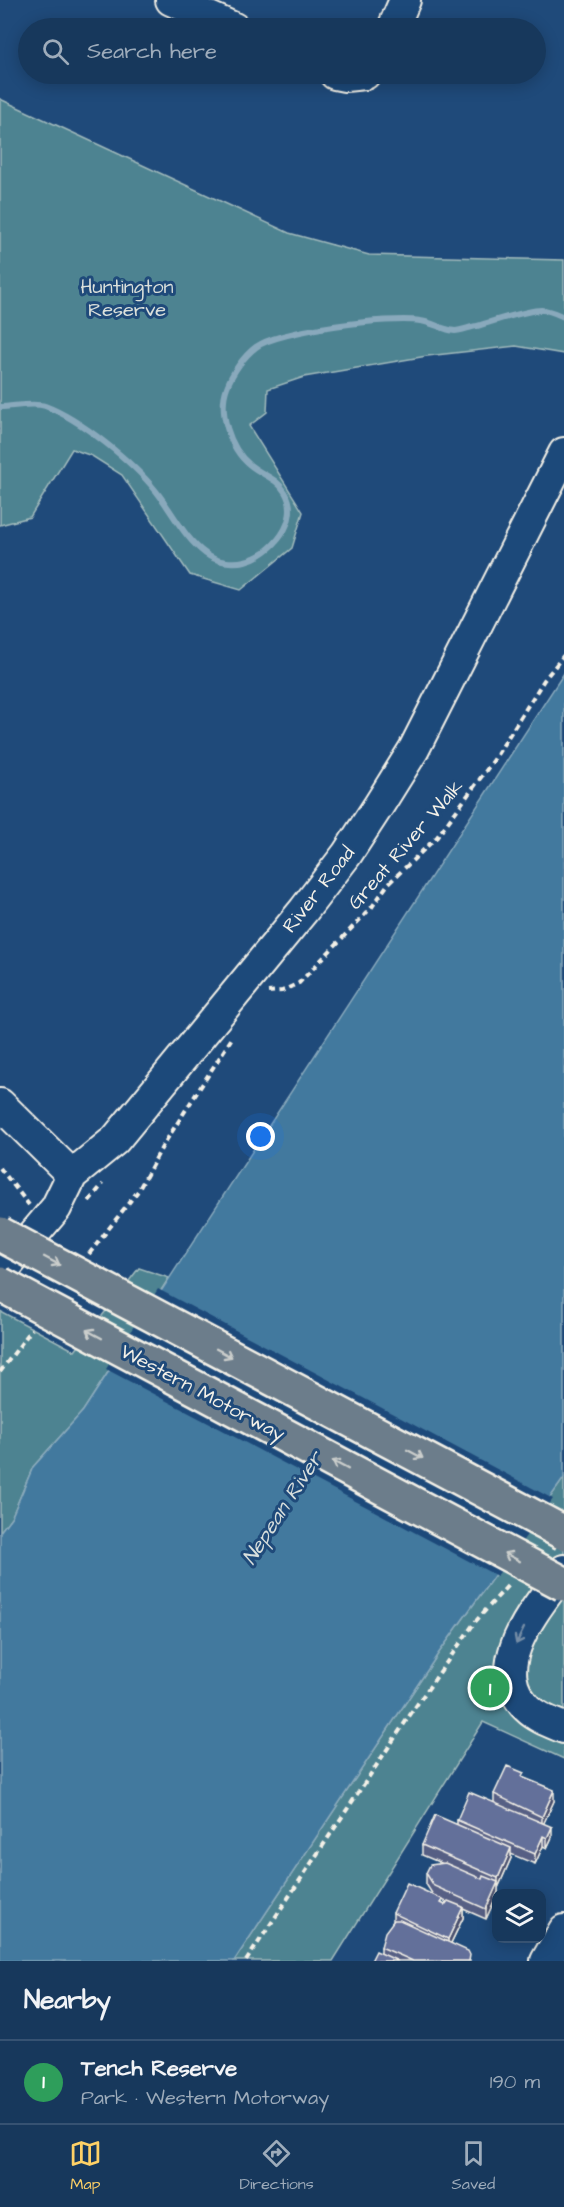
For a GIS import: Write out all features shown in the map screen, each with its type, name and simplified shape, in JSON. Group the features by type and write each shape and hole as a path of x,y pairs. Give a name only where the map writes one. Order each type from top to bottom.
{"highway":[{"path":"0,1234 564,1533"},
{"name":"Western Motorway","path":"0,1284 564,1584"}],"street":[{"path":"171,0 212,18"},
{"path":"397,18 405,0"},
{"name":"River Road","path":"0,1274 56,1208 72,1175 115,1140 347,854 414,749 564,453"},
{"path":"0,1104 72,1175"},
{"path":"564,1570 515,1644 512,1670 517,1691 528,1709 564,1728"},
{"path":"546,1961 564,1930"}],"path":[{"name":"Great River Walk","path":"262,992 282,991 299,983 372,907 388,884 437,837 493,760 544,680 564,656"},
{"path":"138,1191 162,1147 233,1037"},
{"path":"0,1168 34,1211"},
{"path":"246,1961 418,1703 475,1622 513,1580"}],"green space":[{"name":"Huntington Reserve","path":"0,99 289,233 369,255 564,260 564,354 516,346 427,356 304,377 268,389 267,412 249,426 303,512 292,548 241,590 190,575 122,475 92,456 72,449 30,517 0,525"},
{"path":"139,1268 169,1278 83,1411 33,1467 12,1516 0,1532 0,1311 75,1351"},
{"path":"564,1478 564,1759 483,1722 333,1961 234,1961 438,1654"}],"water":[{"name":"Nepean River","path":"564,673 564,1478 438,1654 234,1961 0,1961 0,1532 12,1516 33,1467 83,1411"}],"pier":[{"path":"158,1289 553,1499 497,1576 106,1369"}],"building":[{"path":"507,1766 524,1773 522,1777 554,1790 542,1817 494,1794"},
{"path":"469,1792 552,1827 547,1838 543,1836 535,1854 457,1820"},
{"path":"435,1815 511,1848 498,1878 422,1845"},
{"path":"445,1863 482,1879 483,1876 498,1882 495,1889 492,1889 492,1896 486,1909 434,1886 426,1873 430,1865"},
{"path":"407,1883 442,1899 441,1903 445,1905 448,1901 463,1907 448,1939 393,1913"},
{"path":"394,1920 400,1920 468,1951 469,1961 413,1961 381,1947 385,1932"},
{"path":"376,1951 398,1961 371,1961"}],"waterway":[{"path":"0,407 40,405 74,421 105,442 134,467 162,499 198,548 215,559 240,562 265,552 274,544 282,535 290,514 289,503 282,487 243,458 227,429 224,407 227,387 235,371 256,347 287,335 361,323 420,321 455,331 536,310 564,317"}],"place":[{"name":"Tench Reserve","path":"490,1688"}]}
